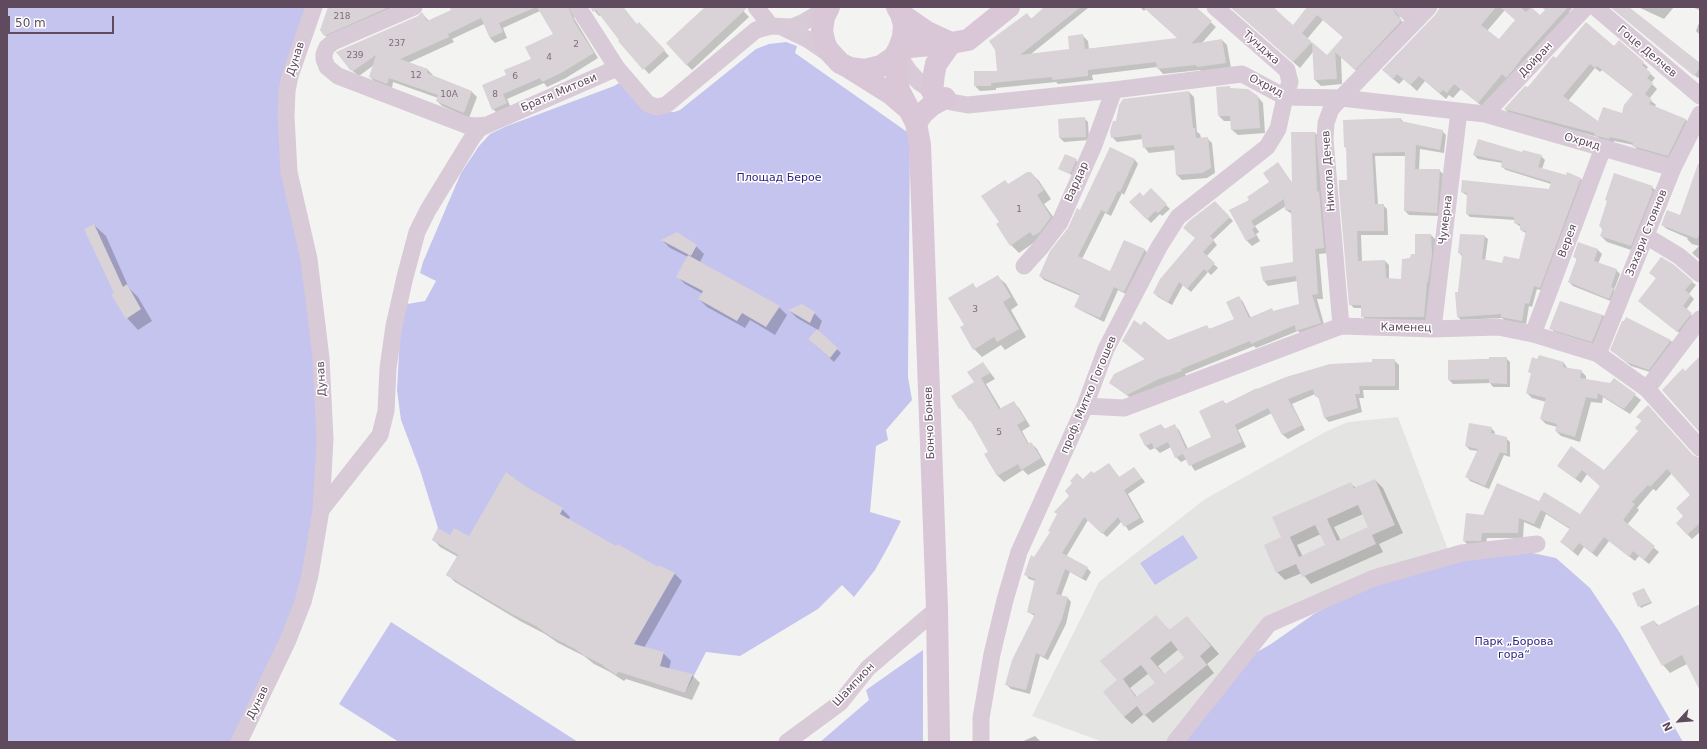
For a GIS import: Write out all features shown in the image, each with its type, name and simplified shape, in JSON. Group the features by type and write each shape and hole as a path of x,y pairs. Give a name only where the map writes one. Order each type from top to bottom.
{"street":[{"name":"Дунав","path":"239,742 288,640 298,615 310,575 321,510 325,439 320,348 309,259 289,172 286,116 290,76 314,7"},
{"name":"Братя Митови","path":"414,7 329,45 324,54 325,62 332,72 338,76 466,125 477,126 487,124 617,68"},
{"path":"578,7 617,68 642,99 651,105 663,106 672,102 750,34 759,29 792,27 804,22 829,7"},
{"path":"756,7 777,27 807,39 840,63 890,94 911,115 923,113 938,95 934,74 936,64 951,43"},
{"path":"829,7 824,17 822,30 825,44 832,56"},
{"path":"850,68 866,70 873,69 881,66 897,52 968,40 1009,7"},
{"name":"Тунджа","path":"1215,7 1287,70 1290,82 1285,96"},
{"path":"1402,7 1417,20"},
{"name":"Никола Дечев","path":"1341,326 1325,139 1326,123 1331,110 1340,98 1429,7"},
{"name":"Дойран","path":"1485,114 1586,7"},
{"name":"Гоце Делчев","path":"1595,7 1700,96"},
{"path":"899,10 927,32 951,43"},
{"name":"Бончо Бонев","path":"899,10 904,31 897,52 895,71 899,90 911,115 920,145 937,609 939,742"},
{"name":"Охрид","path":"897,52 919,82 951,102 968,105 1114,90 1242,74 1285,96 1340,98 1485,114 1673,168"},
{"name":"Вардар","path":"1024,266 1060,222 1094,145 1114,90"},
{"name":"проф. Митко Гогошев","path":"981,742 981,718 992,654 1005,600 1019,552 1086,406 1106,349 1159,247 1178,218 1267,147 1278,129 1285,96"},
{"name":"Чумерна","path":"1433,329 1459,111"},
{"name":"Захари Стоянов","path":"1598,354 1673,168 1700,114"},
{"path":"321,510 378,440 382,430 386,408 388,368 394,326 405,277 418,232 428,210 472,138 479,129 487,124"},
{"name":"Верея","path":"1533,334 1603,148"},
{"path":"1646,236 1679,256 1700,274"},
{"path":"1647,389 1700,319"},
{"name":"Каменец","path":"1086,406 1124,408 1341,326 1433,329 1498,327 1533,334 1598,354 1647,389 1700,448"},
{"path":"1175,742 1269,624 1374,578 1462,553 1537,544"},
{"name":"Шампион","path":"787,742 840,702 868,668 937,609"}],"shaded area":[{"path":"1398,417 1453,563 1276,623 1182,742 1103,742 1032,716 1099,582 1205,499 1327,431 1348,422"}],"green space":[{"path":"7,7 310,7 287,75 310,304 320,439 309,549 303,578 286,630 230,742 7,742"},
{"name":"Площад Берое","path":"786,42 797,46 795,53 910,134 908,377 912,400 886,430 888,440 876,446 870,512 901,521 875,570 854,597 842,585 818,609 740,656 706,652 685,693 618,672 616,673 603,663 601,665 602,663 596,659 594,660 595,659 581,651 580,653 580,650 574,646 572,648 573,645 567,642 565,644 544,629 543,631 543,628 537,625 536,627 536,624 529,621 528,623 528,620 446,575 458,555 432,540 438,528 420,470 401,420 397,390 400,334 407,304 425,301 436,281 420,273 423,262 461,173 479,146 490,134 507,126 614,86 624,80 668,112 674,112 680,110 756,49 769,44"},
{"path":"1183,535 1198,558 1155,585 1140,563"},
{"name":"Парк „Борова гора“","path":"1528,552 1556,558 1590,588 1620,633 1683,742 1179,742 1243,660 1271,644 1314,614 1371,583 1462,559"},
{"path":"391,622 578,742 399,742 339,704"},
{"path":"923,650 923,742 820,742 869,700 866,690"}],"building":[{"path":"328,7 389,7 324,36 320,30"},
{"path":"449,7 536,7 499,23 503,32 490,38 481,18 448,34 449,37 400,59 428,69 427,73 472,91 464,113 436,101 438,95 389,78 387,84 369,77 376,55 353,71 350,70 336,52 418,16 422,12 427,21 451,10"},
{"path":"537,7 568,7 575,23 594,53 561,73 542,82 540,78 503,94 507,103 492,110 482,85 506,75 504,70 531,59 525,47 553,34"},
{"path":"590,7 623,7 637,24 639,22 665,50 643,70 618,41 619,40 596,10 593,12"},
{"path":"705,7 746,7 746,9 686,65 666,43"},
{"path":"1044,7 1081,7 1020,55 1069,49 1068,36 1083,34 1085,49 1177,38 1143,7 1196,7 1212,21 1191,44 1222,39 1226,63 1197,67 1196,65 1157,69 1156,62 1088,70 1088,76 1052,80 1052,77 991,83 991,86 974,86 974,71 997,71 995,50 989,41 1027,13 1031,19"},
{"path":"1230,7 1273,7 1293,25 1307,7 1392,7 1395,14 1402,20 1355,70 1335,52 1337,79 1314,80 1312,42 1293,62","holes":["1317,15 1343,37 1327,55 1302,33"]},
{"path":"1440,7 1496,7 1481,25 1499,39 1515,20 1500,7 1520,7 1526,12 1531,7 1540,15 1545,10 1542,7 1568,7 1506,78 1502,74 1478,103 1454,84 1447,93 1443,90 1440,93 1419,76 1410,85 1397,74 1393,79 1382,70 1436,14"},
{"path":"1610,7 1629,7 1700,63 1700,68 1694,76"},
{"path":"1586,22 1614,46 1619,40 1644,62 1642,65 1651,73 1647,78 1653,83 1645,94 1652,100 1649,104 1686,119 1668,156 1632,146 1633,143 1624,140 1610,137 1609,139 1594,135 1595,133 1504,109 1525,86 1528,87 1553,56 1556,58","holes":["1590,64 1595,68 1597,66 1633,94 1624,105 1622,113 1603,107 1598,121 1563,96"]},
{"path":"1230,86 1230,88 1248,89 1258,96 1260,128 1231,130 1230,116 1218,116 1216,87"},
{"path":"1189,91 1193,128 1195,128 1196,138 1208,137 1211,168 1202,173 1176,175 1174,145 1143,148 1141,134 1111,138 1110,131 1113,121 1116,121 1119,105 1123,99"},
{"path":"1085,117 1086,137 1059,138 1058,119"},
{"path":"1401,118 1401,121 1443,130 1440,150 1416,145 1415,169 1440,169 1437,213 1404,211 1405,152 1372,153 1375,204 1384,204 1384,231 1357,231 1358,261 1385,260 1386,278 1401,279 1402,259 1410,258 1411,254 1415,254 1415,234 1431,234 1432,255 1427,282 1424,317 1361,317 1361,305 1349,305 1339,190 1339,180 1347,180 1343,120"},
{"path":"1291,132 1315,132 1317,192 1319,191 1324,248 1315,249 1318,294 1312,295 1321,323 1296,331 1295,325 1251,344 1250,341 1181,369 1182,371 1159,379 1127,395 1109,383 1114,374 1145,359 1122,341 1134,320 1141,325 1144,321 1168,340 1207,325 1209,329 1234,319 1226,302 1239,296 1249,318 1272,308 1273,311 1299,304 1296,276 1263,281 1260,267 1293,262 1291,210 1285,210 1284,199 1251,221 1255,227 1252,229 1256,236 1246,241 1229,210 1249,200 1247,197 1269,182 1263,173 1278,162 1292,183"},
{"path":"1478,139 1522,152 1523,150 1542,155 1538,167 1566,175 1567,172 1581,178 1540,288 1534,286 1529,304 1525,303 1522,321 1501,317 1501,314 1457,317 1455,292 1458,292 1462,254 1458,253 1460,234 1485,235 1482,259 1502,263 1504,256 1519,259 1526,231 1520,230 1520,224 1514,223 1514,217 1466,214 1467,193 1461,192 1462,180 1549,189 1551,182 1501,167 1502,161 1473,155"},
{"path":"1110,147 1135,159 1120,192 1118,191 1107,213 1101,210 1078,256 1110,271 1124,240 1145,249 1124,292 1114,287 1100,318 1074,307 1080,294 1039,276 1050,251 1068,228 1077,208 1080,210"},
{"path":"1065,154 1077,159 1070,174 1058,169"},
{"path":"1698,164 1700,164 1700,232 1697,239 1661,225 1667,210 1680,215"},
{"path":"1027,172 1031,172 1044,190 1037,195 1051,217 1040,232 1033,236 1030,232 1010,246 996,224 999,222 981,196 1005,180 1008,184"},
{"path":"1614,173 1653,186 1651,190 1653,191 1631,246 1600,236 1603,228 1599,226 1607,201 1605,200"},
{"path":"1151,188 1167,204 1158,213 1155,211 1147,220 1129,202 1140,192 1143,196"},
{"path":"1215,201 1230,217 1210,236 1214,240 1203,252 1215,263 1207,272 1204,269 1187,289 1179,282 1168,302 1153,293 1160,279 1195,238 1183,228 1189,221"},
{"path":"94,224 123,287 127,284 141,309 126,319 111,294 114,293 84,229"},
{"path":"677,232 697,245 691,256 661,240"},
{"path":"1578,242 1598,249 1594,261 1617,269 1611,287 1614,288 1609,299 1568,282 1577,258 1573,257"},
{"path":"688,255 780,306 766,327 742,313 737,321 698,299 703,291 676,277"},
{"path":"1661,257 1673,264 1693,281 1685,290 1691,295 1683,306 1692,313 1677,332 1638,301 1656,278 1649,273"},
{"path":"998,275 1011,297 1003,302 1019,329 997,342 994,337 973,350 960,327 964,325 948,298 973,283 976,288"},
{"path":"1560,301 1603,315 1592,342 1549,329"},
{"path":"802,304 815,312 810,323 788,310"},
{"path":"1626,317 1671,340 1649,370 1626,362 1610,350 1622,321 1624,321"},
{"path":"817,329 838,348 830,358 808,339"},
{"path":"1539,355 1564,362 1563,367 1582,370 1580,378 1610,383 1614,378 1636,394 1624,409 1598,393 1597,399 1586,397 1575,437 1555,431 1557,424 1540,419 1546,398 1526,393 1531,373 1528,372 1532,357 1537,359"},
{"path":"1700,356 1700,433 1662,390 1683,368 1685,371"},
{"path":"1489,357 1507,357 1507,384 1489,383 1489,379 1448,380 1448,360 1489,359"},
{"path":"1372,359 1395,359 1395,386 1359,386 1360,394 1355,394 1358,408 1324,418 1318,396 1315,397 1313,389 1288,399 1302,425 1282,435 1268,408 1235,425 1242,442 1189,466 1183,454 1175,458 1168,442 1154,449 1152,443 1145,446 1139,434 1161,424 1164,429 1175,424 1186,449 1211,437 1199,411 1223,400 1225,404 1257,388 1286,377 1330,364 1372,362"},
{"path":"983,362 990,373 981,378 999,409 1014,401 1025,420 1017,425 1028,444 1031,442 1041,458 1021,470 1018,464 997,476 984,454 988,452 970,420 969,421 961,408 959,409 951,396 974,382 967,372"},
{"path":"1648,405 1693,455 1700,458 1700,523 1687,535 1676,523 1683,516 1676,508 1690,495 1667,469 1650,487 1648,485 1632,502 1635,504 1623,520 1655,546 1644,560 1633,551 1629,557 1604,537 1592,553 1579,543 1573,551 1560,542 1570,528 1541,510 1534,524 1519,518 1518,533 1482,533 1481,541 1463,541 1466,513 1483,515 1497,483 1539,501 1544,492 1580,514 1600,486 1582,470 1575,479 1557,466 1571,446 1604,470 1638,431 1635,428 1642,420 1636,417"},
{"path":"1469,423 1492,427 1491,433 1507,437 1507,454 1500,452 1485,486 1465,477 1478,449 1465,446"},
{"path":"1109,463 1119,477 1134,467 1142,478 1124,490 1140,518 1124,527 1118,517 1102,534 1084,517 1062,553 1088,567 1082,578 1065,569 1056,594 1068,597 1062,619 1044,657 1036,653 1026,690 1005,685 1012,660 1035,614 1027,612 1035,579 1024,575 1031,555 1034,557 1050,532 1048,531 1057,514 1054,512 1069,496 1065,491 1072,483 1070,481 1077,473 1083,479 1091,471 1094,473"},
{"path":"506,472 525,486 563,508 560,514 616,546 618,544 658,567 659,565 675,573 634,644 664,652 660,666 693,674 685,693 618,672 616,675 601,664 446,575 458,555 432,540 438,528 450,535 454,528 469,536"},
{"path":"1375,479 1395,525 1372,535 1376,544 1302,577 1296,564 1276,573 1264,545 1281,537 1272,517 1351,482 1354,488","holes":["1358,505 1368,527 1337,541 1327,519","1315,525 1325,545 1299,557 1290,537"]},
{"path":"1644,588 1651,602 1638,607 1632,593"},
{"path":"1700,604 1700,691 1682,655 1662,666 1640,627 1654,620 1657,626"},
{"path":"1156,615 1169,630 1187,616 1211,646 1200,656 1207,665 1144,716 1137,706 1124,717 1103,692 1117,680 1100,661","holes":["1171,641 1184,658 1164,674 1150,658","1141,665 1155,683 1136,697 1123,679"]}]}
